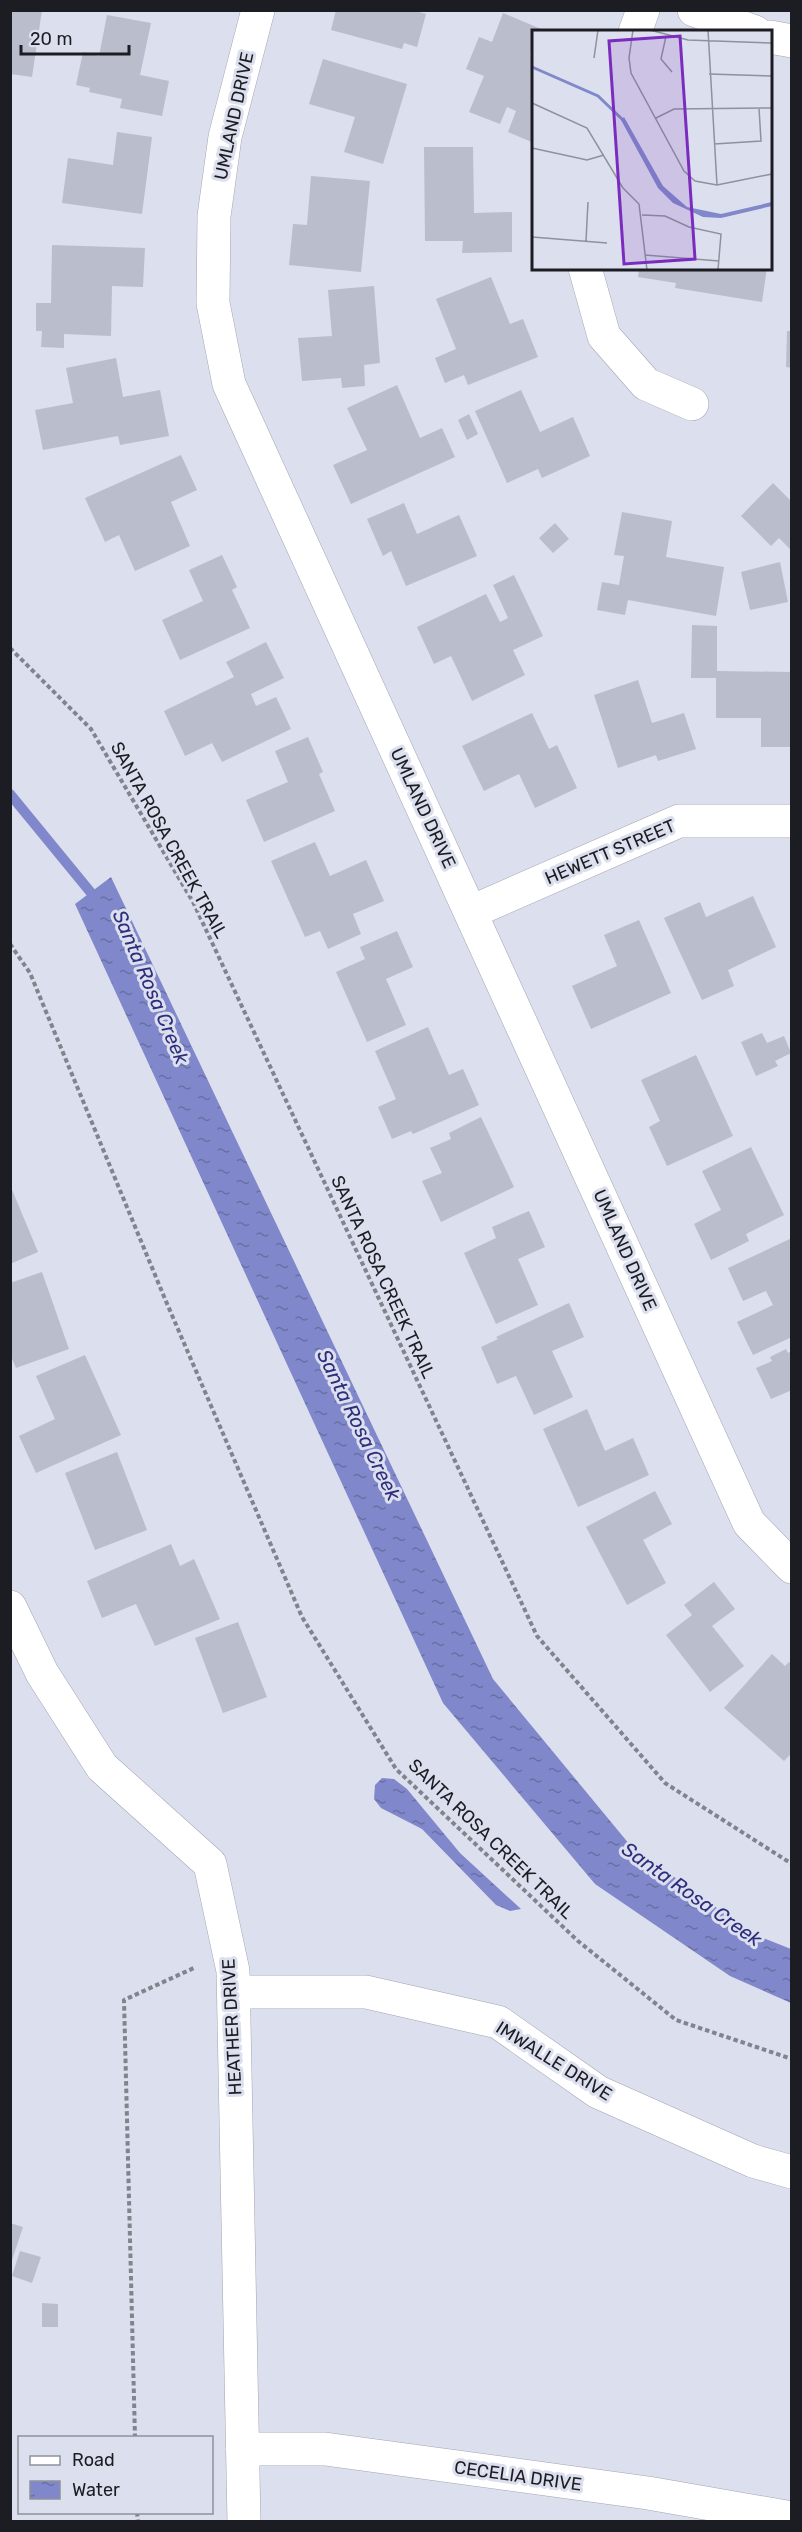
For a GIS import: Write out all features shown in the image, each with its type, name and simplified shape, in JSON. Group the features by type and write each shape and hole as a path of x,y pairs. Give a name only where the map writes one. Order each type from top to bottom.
{"street":[{"name":"UMLAND DRIVE","path":"258,10 225,137 214,216 213,303 229,384 749,1523 792,1567"},
{"path":"636,30 643,10"},
{"path":"694,10 749,30"},
{"path":"772,37 792,41"},
{"path":"586,270 604,336 646,384 692,404"},
{"name":"HEWETT STREET","path":"471,912 679,821 792,821"},
{"name":"HEATHER DRIVE","path":"10,1608 42,1673 102,1767 210,1864 233,1971 244,2522"},
{"name":"IMWALLE DRIVE","path":"234,1992 366,1992 498,2022 598,2092 753,2161 792,2172"},
{"name":"CECELIA DRIVE","path":"242,2449 325,2449 648,2493 792,2518"}],"path":[{"name":"SANTA ROSA CREEK TRAIL","path":"10,648 91,729 193,902 537,1636 665,1783 792,1864"},
{"name":"SANTA ROSA CREEK TRAIL","path":"10,944 30,973 160,1288 302,1617 396,1769 578,1941 676,2019 792,2059"},
{"path":"135,2436 124,2000 230,1952"}],"water":[{"path":"111,877 493,1679 630,1845 753,1934 791,1949 791,2003 730,1976 595,1884 443,1703 75,904"},
{"path":"382,1778 394,1779 407,1789 460,1853 521,1909 510,1911 496,1905 422,1829 381,1808 374,1799 375,1785"}],"building":[{"path":"10,10 42,10 32,77 10,74"},
{"path":"336,10 412,10 426,14 417,47 404,43 402,49 331,30"},
{"path":"503,13 541,29 532,30 530,56 532,57 532,142 508,132 516,111 507,107 500,124 469,112 484,76 466,69 479,37 492,42"},
{"path":"107,15 151,23 140,75 169,81 162,116 120,108 122,99 89,92 90,88 76,85 83,52 99,56"},
{"path":"323,59 407,84 383,164 344,152 355,117 309,104"},
{"path":"117,132 152,137 142,214 62,203 68,158 113,165"},
{"path":"424,147 473,147 474,213 512,212 512,252 462,253 463,241 425,241"},
{"path":"311,176 370,181 361,272 289,265 293,224 307,225"},
{"path":"52,245 145,248 143,287 112,286 111,336 64,334 64,348 41,347 42,331 36,331 36,303 51,303"},
{"path":"639,270 767,270 762,302 675,288 676,283 638,277"},
{"path":"491,277 510,324 523,319 538,357 468,385 464,375 445,383 435,358 456,349 436,299"},
{"path":"374,286 380,363 364,365 365,386 342,388 341,378 302,381 298,338 332,336 328,290"},
{"path":"787,331 792,331 792,368 786,367"},
{"path":"116,358 123,397 160,390 169,436 120,445 118,436 43,450 35,410 73,403 66,368"},
{"path":"397,385 420,438 442,428 455,457 351,504 333,465 367,450 347,408"},
{"path":"521,390 540,432 573,417 590,456 542,478 538,469 507,483 475,411"},
{"path":"469,414 478,434 467,440 458,420"},
{"path":"181,455 197,490 171,502 190,546 135,571 119,535 105,542 85,498"},
{"path":"773,483 792,502 792,551 779,538 771,546 741,516"},
{"path":"404,503 417,534 459,515 477,556 406,586 391,551 383,556 367,519"},
{"path":"622,512 672,521 666,557 724,567 716,616 628,600 625,615 597,610 602,582 619,585 624,556 614,555"},
{"path":"555,523 569,539 553,553 539,538"},
{"path":"222,555 237,587 232,590 250,628 180,660 162,620 203,601 189,570"},
{"path":"780,562 788,602 750,610 741,572"},
{"path":"514,575 543,636 513,650 525,675 472,701 451,656 434,664 417,627 486,594 500,622 508,618 493,585"},
{"path":"692,625 717,626 717,671 792,672 792,747 761,747 761,718 716,718 716,678 691,678"},
{"path":"266,642 284,678 251,694 256,706 276,697 291,729 222,762 212,743 185,756 164,711 234,677 226,662"},
{"path":"638,680 652,723 684,713 696,749 658,761 656,755 618,768 594,695"},
{"path":"532,713 549,749 557,745 577,788 535,808 519,774 484,791 462,746"},
{"path":"308,737 323,772 319,774 335,811 264,842 246,800 288,782 275,751"},
{"path":"315,842 330,876 366,860 384,901 353,914 361,934 328,949 320,931 305,937 271,861"},
{"path":"753,896 776,947 728,970 734,986 702,1000 664,918 700,902 706,917"},
{"path":"639,920 671,993 591,1029 572,986 617,966 604,935"},
{"path":"397,931 413,967 386,979 406,1025 367,1042 336,972 365,959 360,947"},
{"path":"428,1027 449,1075 463,1069 479,1105 413,1134 411,1131 392,1139 378,1107 396,1099 375,1051"},
{"path":"762,1033 767,1043 784,1036 791,1053 775,1061 778,1066 756,1076 741,1042"},
{"path":"696,1055 733,1136 667,1166 649,1127 660,1121 641,1080"},
{"path":"481,1117 514,1187 441,1222 422,1181 442,1173 430,1148 451,1139 449,1133"},
{"path":"751,1147 784,1215 746,1234 749,1241 711,1260 694,1224 721,1210 702,1171"},
{"path":"10,1185 38,1252 10,1264"},
{"path":"529,1211 545,1247 518,1259 538,1305 496,1324 464,1253 496,1238 492,1227"},
{"path":"792,1238 792,1337 753,1355 737,1322 773,1305 766,1291 743,1301 728,1268"},
{"path":"42,1272 69,1349 16,1368 10,1354 10,1283"},
{"path":"569,1303 584,1337 552,1351 573,1397 534,1415 516,1376 497,1384 481,1347 498,1339 496,1337"},
{"path":"786,1349 788,1353 792,1351 792,1390 771,1399 756,1368 772,1361 770,1357"},
{"path":"85,1355 121,1435 36,1473 19,1436 55,1419 36,1376"},
{"path":"587,1409 605,1451 633,1438 649,1475 578,1507 543,1429"},
{"path":"117,1452 147,1530 95,1550 65,1473"},
{"path":"655,1491 672,1524 643,1540 666,1583 627,1605 586,1527"},
{"path":"171,1544 180,1566 194,1559 220,1619 155,1646 136,1604 102,1618 87,1581"},
{"path":"714,1582 735,1609 712,1626 744,1666 710,1692 666,1635 692,1615 684,1605"},
{"path":"238,1622 267,1697 223,1713 195,1638"},
{"path":"772,1654 785,1666 789,1662 792,1664 792,1753 784,1761 724,1708"},
{"path":"10,2223 23,2227 11,2263 10,2263"},
{"path":"20,2251 41,2257 32,2283 12,2276"},
{"path":"42,2303 58,2304 58,2327 42,2327"}],"waterway":[{"name":"Santa Rosa Creek","path":"10,794 92,894 96,904"}]}
